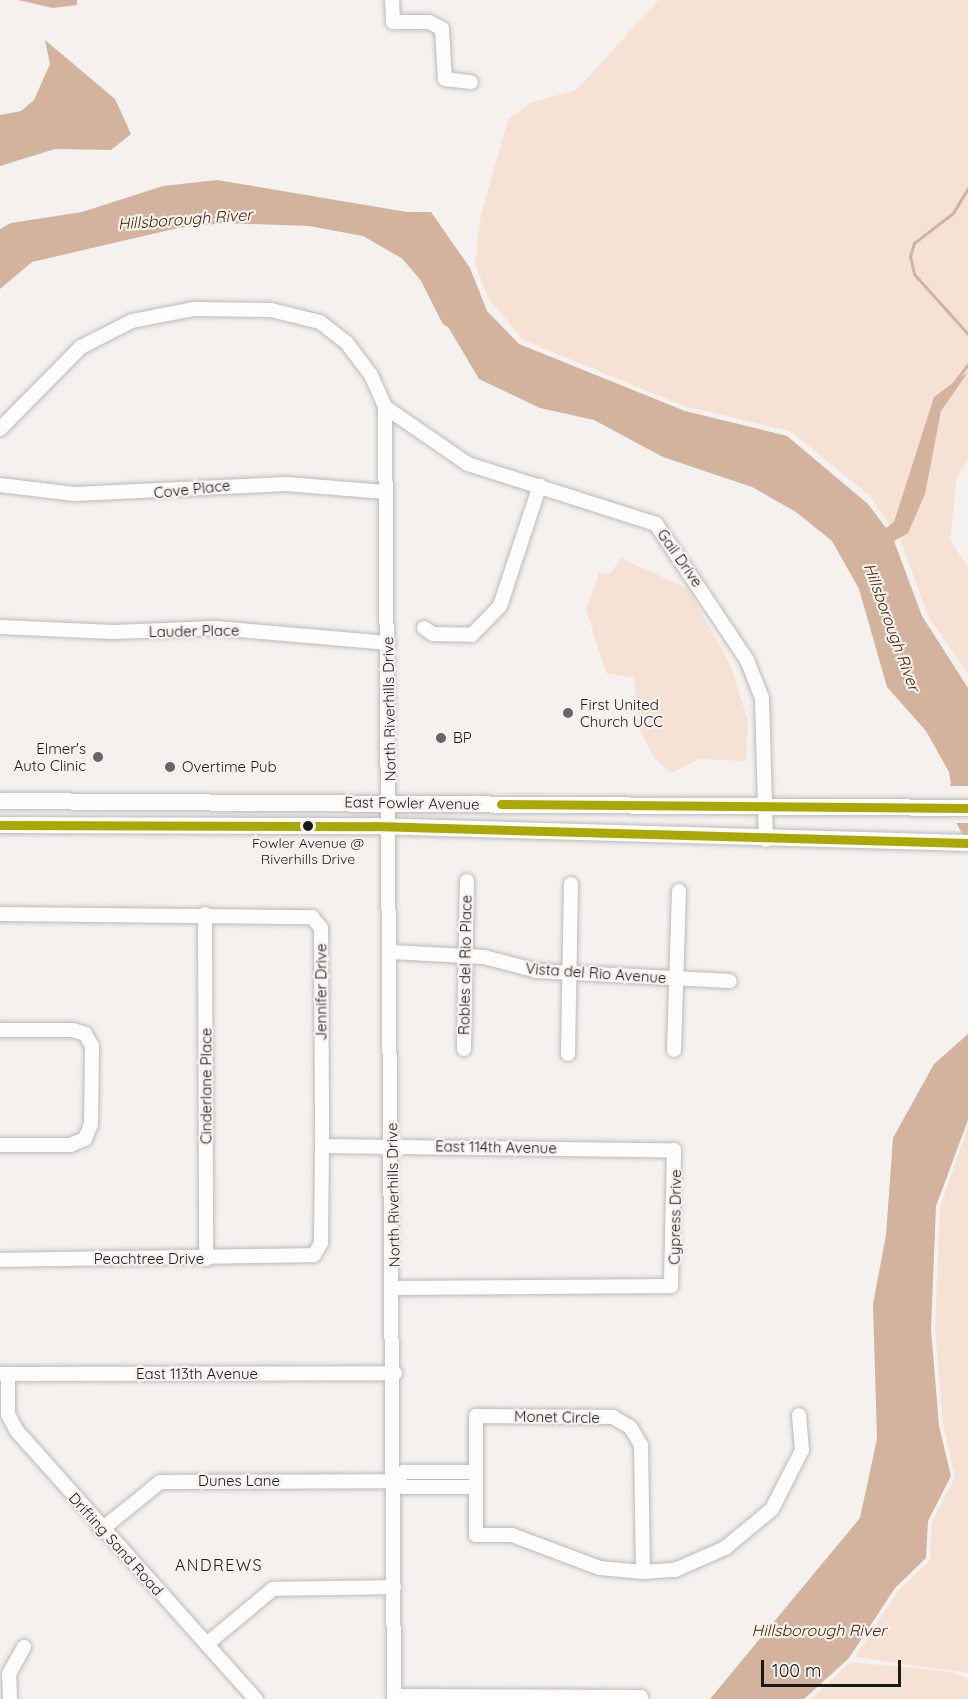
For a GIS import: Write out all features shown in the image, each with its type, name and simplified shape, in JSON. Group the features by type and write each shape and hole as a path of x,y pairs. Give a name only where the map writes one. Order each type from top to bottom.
{"main road":[{"name":"East Fowler Avenue","path":"0,801 391,802 765,808 968,808"},
{"name":"East Fowler Avenue","path":"0,825 390,826 766,840 963,843"}],"street":[{"path":"392,0 393,22 429,22 442,29 445,79 471,82"},
{"name":"North Riverhills Drive","path":"0,429 81,347 132,321 193,309 272,310 320,322 345,342 371,375 385,407 395,1288 394,1698"},
{"name":"Gail Drive","path":"385,407 468,464 635,512 656,524 682,558 747,660 762,698 766,840"},
{"name":"Cove Place","path":"0,485 74,494 151,494 287,484 385,492"},
{"path":"424,628 433,634 472,635 500,606 540,485"},
{"name":"Lauder Place","path":"0,627 114,632 216,628 388,644"},
{"name":"Robles del Rio Place","path":"464,1049 466,881"},
{"path":"568,1054 571,884"},
{"path":"674,1050 679,891"},
{"name":"Jennifer Drive","path":"0,914 300,914 321,928 321,1243 314,1256 298,1259"},
{"name":"Cinderlane Place","path":"205,914 206,1259"},
{"name":"Vista del Rio Avenue","path":"392,952 465,954 570,973 730,981"},
{"path":"0,1030 73,1030 85,1034 92,1046 91,1124 85,1139 70,1145 0,1145"},
{"name":"East 114th Avenue","path":"322,1146 671,1149"},
{"name":"Cypress Drive","path":"395,1288 671,1286 675,1158 671,1149"},
{"name":"Peachtree Drive","path":"0,1260 298,1259"},
{"name":"East 113th Avenue","path":"4,1374 395,1373"},
{"name":"Drifting Sand Road","path":"4,1374 10,1421 101,1530 208,1643 256,1699"},
{"path":"643,1572 675,1570 725,1548 772,1509 802,1450 799,1415"},
{"name":"Monet Circle","path":"476,1416 613,1417 630,1427 641,1445 643,1572 600,1568 512,1535 476,1535 476,1472 476,1416"},
{"name":"Dunes Lane","path":"395,1481 404,1472 476,1472"},
{"name":"Dunes Lane","path":"101,1530 160,1482 395,1481 404,1487 476,1487"},
{"path":"208,1643 273,1589 394,1587"},
{"path":"9,1699 9,1674 24,1647"},
{"path":"394,1698 641,1697"}],"shaded area":[{"path":"659,0 968,0 968,461 957,475 950,540 968,567 968,674 928,616 901,542 870,496 790,431 684,406 523,340 488,298 475,263 481,215 508,120 530,103 576,90"},
{"path":"621,558 688,589 730,664 748,721 746,761 700,759 672,773 654,758 640,730 634,678 606,673 586,609 599,573 610,574"},
{"path":"968,1127 968,1673 855,1657 898,1591 930,1560 932,1522 955,1477 943,1425 935,1329 940,1207"},
{"path":"851,1662 951,1672 968,1678 968,1699 811,1699"}],"water":[{"path":"18,0 77,0 77,5 53,8"},
{"path":"45,40 115,99 131,134 111,150 55,149 0,166 0,115 21,111 34,100 50,64"},
{"name":"Hillsborough River","path":"217,180 407,212 431,212 470,268 487,311 519,344 685,411 787,436 868,504 886,528 894,522 934,397 968,372 941,411 925,494 908,533 894,541 922,616 968,688 968,844 942,797 951,784 949,772 926,731 887,687 859,589 832,541 796,512 752,487 663,457 594,420 540,408 479,379 441,315 436,278 363,236 309,226 224,223 178,228 32,262 0,289 0,229 11,223 82,212 163,186"},
{"name":"Hillsborough River","path":"968,1034 968,1120 936,1206 931,1329 939,1426 951,1476 928,1521 926,1558 895,1588 849,1658 804,1699 710,1699 860,1518 877,1439 873,1304 886,1235 893,1138 934,1064"}],"pier":[{"path":"946,786 968,786 968,823 953,823 939,798"}],"waterway":[{"path":"968,188 953,213 914,243 910,256 914,274 968,334"},
{"name":"Hillsborough River","path":"409,254 428,277 449,319"},
{"path":"953,384 968,364"}],"transit line":[{"path":"501,804 968,808"},
{"path":"0,825 374,826 968,843"}],"place":[{"name":"First United Church UCC","path":"568,713"},
{"name":"BP","path":"441,738"},
{"name":"Elmer's Auto Clinic","path":"98,757"},
{"name":"Overtime Pub","path":"170,767"},
{"name":"Fowler Avenue @ Riverhills Drive","path":"308,826"}],"district":[{"name":"ANDREWS","path":"219,1565"}]}
